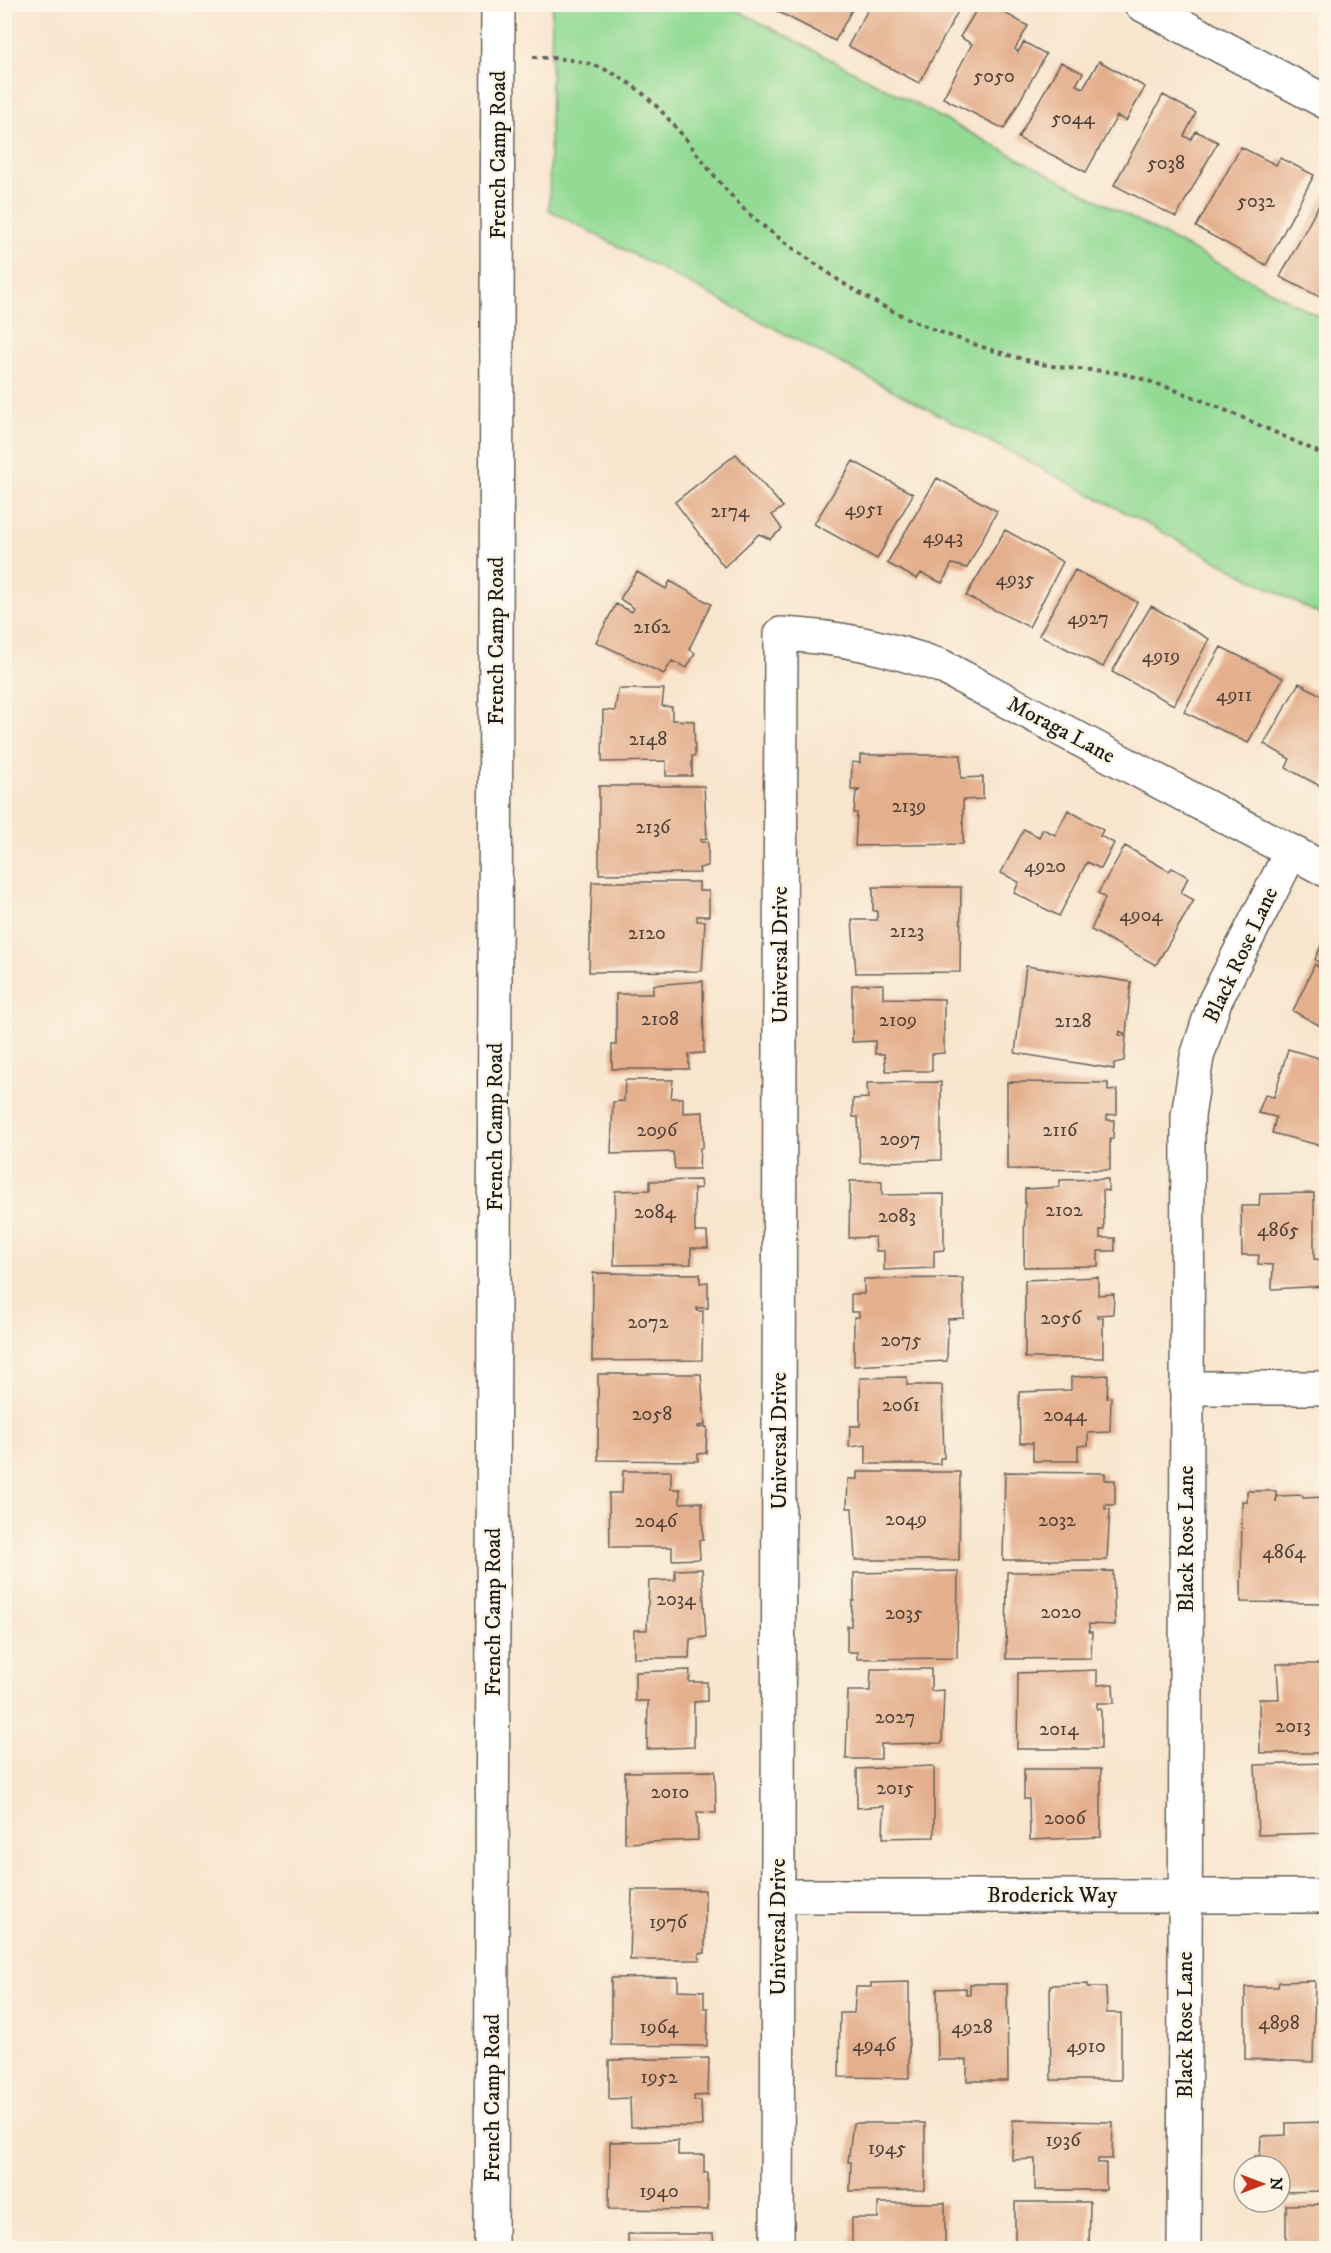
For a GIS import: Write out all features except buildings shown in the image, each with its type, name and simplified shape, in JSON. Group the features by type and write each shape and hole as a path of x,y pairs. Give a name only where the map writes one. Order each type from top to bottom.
{"street":[{"name":"French Camp Road","path":"491,2248 498,4"},
{"path":"1141,4 1326,102"},
{"name":"Moraga Lane","path":"781,634 825,636 886,647 941,666 1326,870"},
{"name":"Universal Drive","path":"777,2248 781,634"},
{"name":"Black Rose Lane","path":"1184,2248 1188,1116 1197,1057 1215,1001 1291,852"},
{"path":"1186,1388 1326,1388"},
{"name":"Broderick Way","path":"778,1896 1326,1896"}],"path":[{"path":"498,56 566,59 597,66 627,82 660,109 744,210 837,279 895,310 956,339 1044,364 1130,376 1211,404 1316,451 1326,460"}],"green space":[{"path":"552,5 727,5 1326,320 1326,618 549,210"}]}
